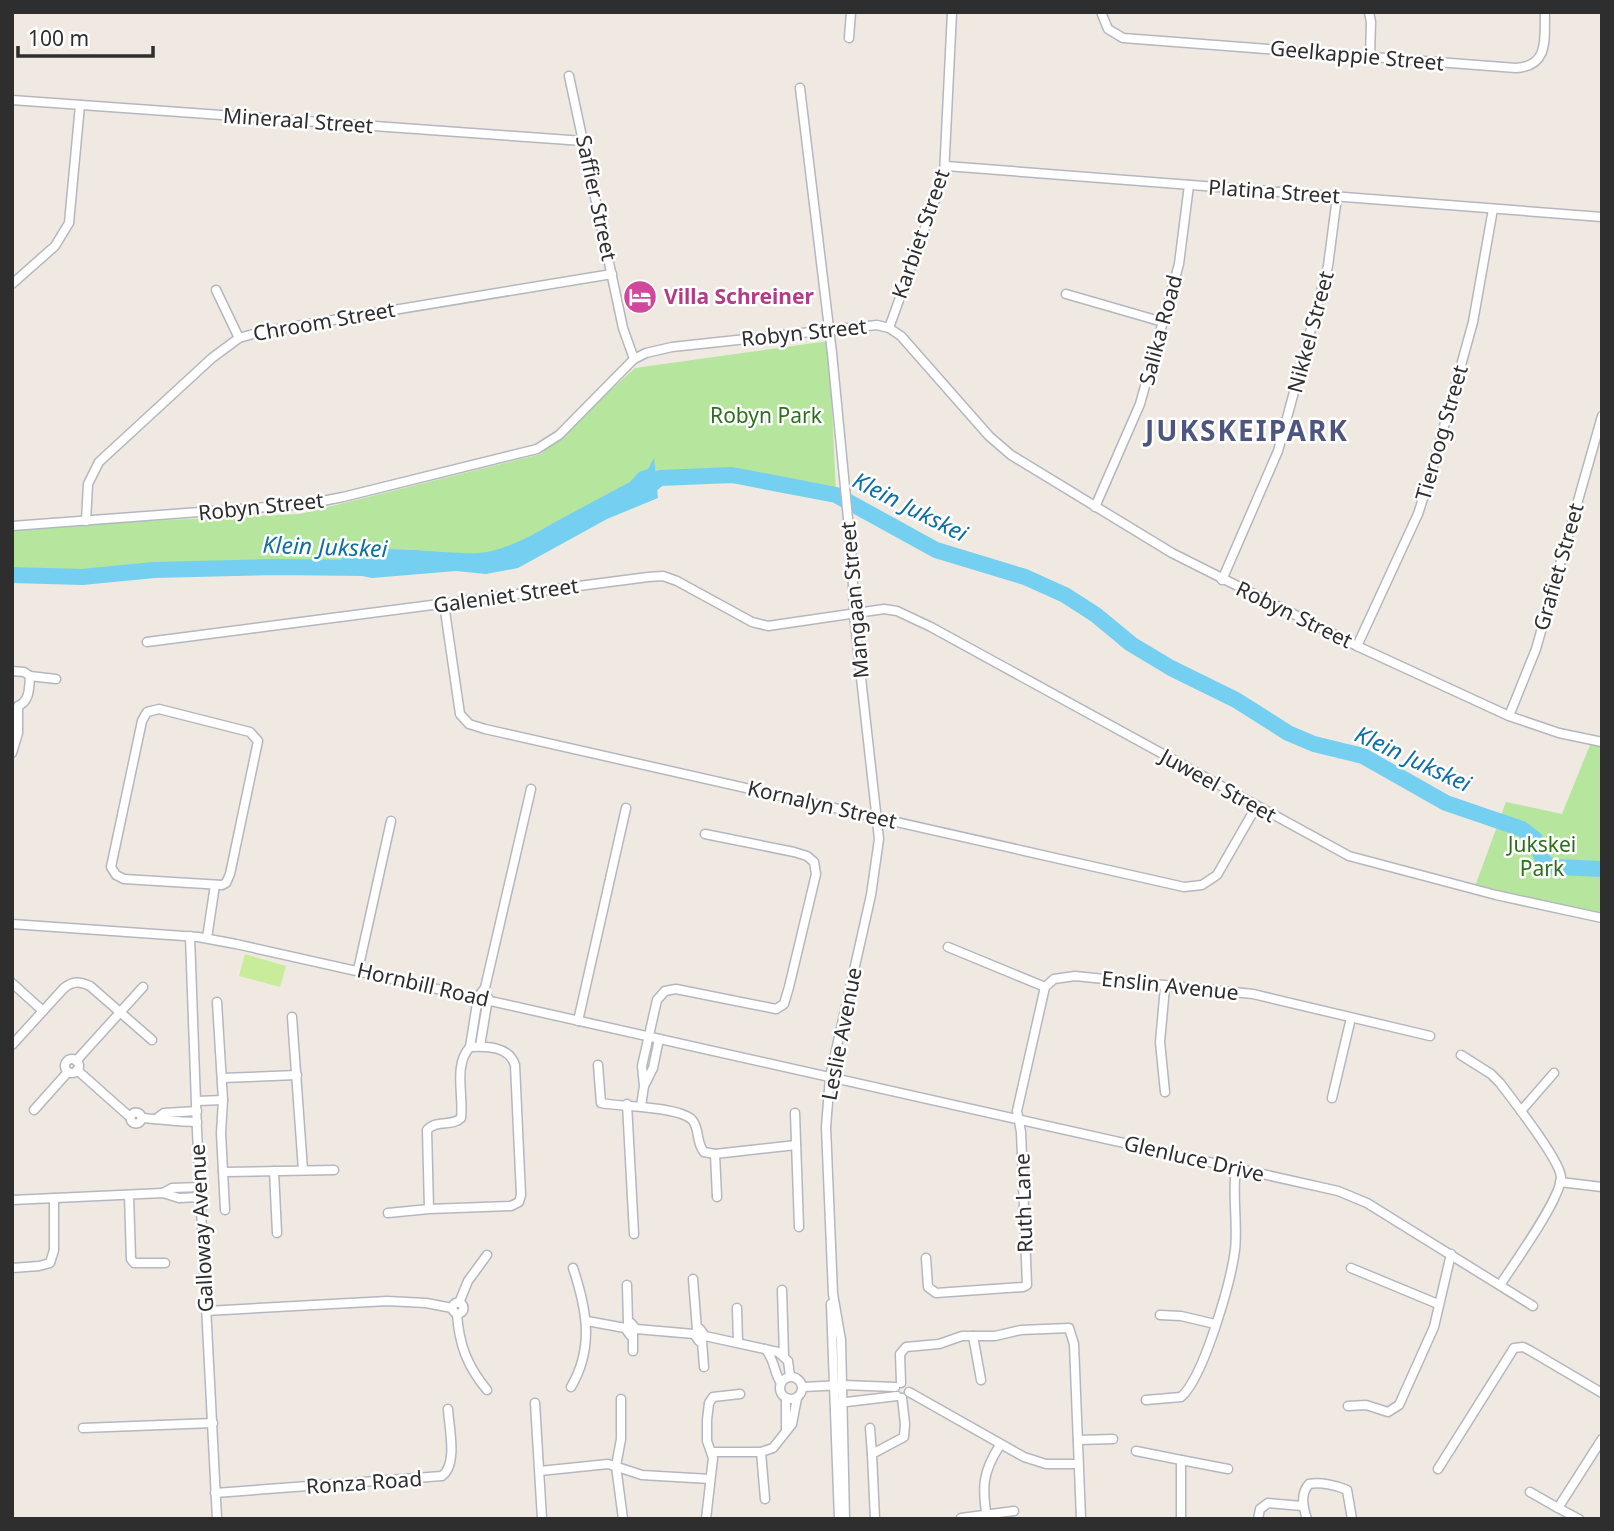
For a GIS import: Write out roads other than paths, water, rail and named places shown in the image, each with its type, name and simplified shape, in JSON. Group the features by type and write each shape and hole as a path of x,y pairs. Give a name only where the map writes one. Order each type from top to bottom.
{"street":[{"path":"849,38 851,12"},
{"name":"Karbiet Street","path":"889,328 933,210 946,166 952,12"},
{"name":"Geelkappie Street","path":"1101,12 1108,29 1124,38 1507,67 1531,67 1539,58 1543,50 1545,12"},
{"path":"1369,12 1370,57"},
{"name":"Saffier Street","path":"569,76 626,339 634,359"},
{"name":"Mangaan Street","path":"800,88 829,329 852,559 854,615 878,819"},
{"name":"Mineraal Street","path":"12,100 583,141"},
{"path":"12,284 55,246 69,223 80,105"},
{"name":"Platina Street","path":"946,166 1602,217"},
{"name":"Salika Road","path":"1095,507 1140,404 1182,249 1189,186"},
{"name":"Nikkel Street","path":"1222,580 1270,471 1284,429 1328,266 1336,197"},
{"name":"Tieroog Street","path":"1357,646 1418,514 1430,477 1477,305 1493,209"},
{"name":"Chroom Street","path":"86,521 88,484 99,462 212,358 239,338 260,332 612,274"},
{"path":"215,290 239,338"},
{"path":"1066,294 1163,322"},
{"name":"Robyn Street","path":"12,526 307,504 343,498 527,453 543,446 559,435 634,359 646,353 877,325 889,328 901,336 999,444 1026,466 1095,507 1222,580 1357,646 1509,716 1559,733 1602,742"},
{"name":"Grafiet Street","path":"1509,716 1536,649 1602,416"},
{"name":"Galeniet Street","path":"148,642 663,576 684,584 762,626 854,615"},
{"name":"Kornalyn Street","path":"444,604 459,710 469,724 485,729 1152,881 1191,887 1206,883 1219,873 1256,807"},
{"name":"Juweel Street","path":"854,615 884,609 910,616 1342,853 1368,863 1602,918"},
{"path":"12,671 24,672 30,676 56,678"},
{"path":"12,753 18,733 15,705 25,703 30,676"},
{"path":"159,709 250,732 258,741 230,874 226,883 215,886 124,879 116,875 111,867 138,735 145,715 151,710 159,709"},
{"path":"429,1209 427,1130 436,1123 457,1121 461,1118 461,1068 470,1047 478,997 485,988 531,789"},
{"path":"578,1021 626,808"},
{"name":"Leslie Avenue","path":"839,1519 839,1385 831,1306 833,1294 826,1178 826,1127 830,1077 871,895 878,848 878,819"},
{"path":"358,970 391,821"},
{"path":"641,1106 644,1086 642,1066 657,1000 662,993 670,989 771,1009 782,1006 788,994 816,874 814,862 807,856 794,852 705,834"},
{"path":"208,938 215,886"},
{"name":"Hornbill Road","path":"12,924 208,938 830,1077"},
{"name":"Galloway Avenue","path":"190,936 200,1198 217,1519"},
{"path":"948,947 1045,988 1018,1109 1019,1120"},
{"name":"Enslin Avenue","path":"1045,988 1050,981 1066,976 1253,994 1430,1036"},
{"path":"12,1045 64,988 77,982 90,986 152,1040"},
{"path":"12,983 43,1011"},
{"path":"34,1110 143,987"},
{"path":"1165,987 1160,1042 1165,1092"},
{"path":"480,1046 489,1000 485,988"},
{"path":"216,1002 223,1100 225,1210"},
{"path":"292,1017 303,1170"},
{"path":"1332,1098 1351,1018"},
{"path":"644,1086 653,1068 659,1039"},
{"path":"388,1213 511,1206 520,1199 513,1058 507,1052 480,1046 470,1047"},
{"path":"1461,1055 1495,1078 1521,1111 1557,1166 1560,1182 1545,1214 1500,1285"},
{"path":"598,1065 601,1102 641,1106 691,1119 704,1152 715,1154 796,1145"},
{"path":"74,1068 136,1124 142,1118 165,1122 197,1122"},
{"path":"1521,1111 1554,1073"},
{"path":"222,1078 297,1075"},
{"name":"Glenluce Drive","path":"830,1077 1353,1195 1533,1306"},
{"path":"197,1101 223,1100"},
{"path":"627,1104 634,1234"},
{"path":"156,1119 164,1113 197,1111"},
{"path":"795,1114 799,1227"},
{"name":"Ruth Lane","path":"926,1258 928,1287 936,1293 1026,1287 1019,1120"},
{"path":"715,1154 717,1197"},
{"path":"1146,1400 1177,1398 1187,1392 1199,1370 1235,1253 1233,1192 1236,1168"},
{"path":"223,1172 334,1170"},
{"path":"274,1171 277,1233"},
{"path":"1560,1182 1602,1187"},
{"path":"163,1193 172,1188 200,1187"},
{"path":"12,1199 163,1193 179,1198 200,1198"},
{"path":"129,1195 131,1259 134,1263 165,1263"},
{"path":"12,1268 50,1263 54,1250 54,1198"},
{"path":"1348,1406 1366,1405 1388,1412 1399,1405 1434,1327 1451,1254"},
{"path":"487,1255 468,1281 456,1308 463,1350 470,1368 487,1390"},
{"path":"571,1387 584,1359 587,1321 573,1268"},
{"path":"1351,1268 1438,1304"},
{"path":"693,1279 696,1332"},
{"path":"627,1285 627,1326"},
{"path":"782,1290 784,1356"},
{"path":"206,1311 387,1301 456,1308"},
{"path":"737,1308 738,1342"},
{"path":"1160,1315 1181,1316 1215,1324"},
{"path":"587,1321 627,1326 634,1324 633,1351"},
{"path":"872,1454 904,1437 899,1365 903,1349 939,1344 959,1337 995,1336 1062,1326 1071,1329 1074,1344 1081,1519"},
{"path":"635,1332 703,1331 704,1367"},
{"path":"973,1336 981,1381"},
{"path":"704,1338 738,1342 784,1356 788,1361 790,1376"},
{"path":"1438,1469 1514,1348 1523,1347 1600,1389"},
{"path":"765,1349 771,1355 775,1374 786,1398 786,1430"},
{"path":"712,1452 761,1452 773,1448 780,1441 795,1416 797,1398 803,1387 796,1377 790,1376 781,1383"},
{"path":"803,1387 839,1385 901,1391 1000,1446 1042,1464 1078,1464"},
{"path":"839,1403 901,1391"},
{"path":"706,1519 712,1452 706,1441 710,1399 740,1394"},
{"path":"786,1398 797,1398"},
{"path":"621,1399 621,1439 616,1466 623,1519"},
{"path":"535,1402 542,1519"},
{"name":"Leslie Avenue","path":"839,1403 845,1519"},
{"name":"Ronza Road","path":"215,1493 442,1476 447,1472 450,1463 448,1409"},
{"path":"83,1428 213,1423"},
{"path":"870,1428 875,1519"},
{"path":"1077,1440 1113,1439"},
{"path":"1558,1508 1602,1439"},
{"path":"987,1517 983,1489 985,1475 988,1464 1000,1446"},
{"path":"1136,1451 1228,1469"},
{"path":"761,1452 765,1499"},
{"path":"1181,1460 1181,1519"},
{"path":"540,1471 601,1464 642,1475 710,1479"},
{"path":"1307,1519 1302,1506 1305,1488 1309,1484 1344,1488 1348,1493 1352,1519"},
{"path":"1530,1492 1579,1519"},
{"path":"1258,1519 1260,1509 1268,1503 1302,1506"},
{"path":"961,1518 987,1517 1014,1511"}],"water":[{"path":"654,458 658,498 607,519 518,568 486,574 456,571 372,578 352,574 340,556 365,549 479,553 502,548 630,482 639,472 648,469"}],"waterway":[{"name":"Klein Jukskei","path":"639,494 660,478 732,475 836,495 936,550 1025,577 1065,595 1096,615 1131,644 1171,668 1236,700 1288,733 1314,744 1363,756 1446,803 1522,829 1535,839 1544,863 1556,867 1602,869"},
{"name":"Klein Jukskei","path":"12,575 82,577 154,570 366,568"}],"place":[{"name":"Villa Schreiner","path":"640,297"}],"district":[{"name":"JUKSKEIPARK","path":"1247,431"}],"park label":[{"name":"Robyn Park","path":"766,416"},
{"name":"Jukskei Park","path":"1542,857"}]}
